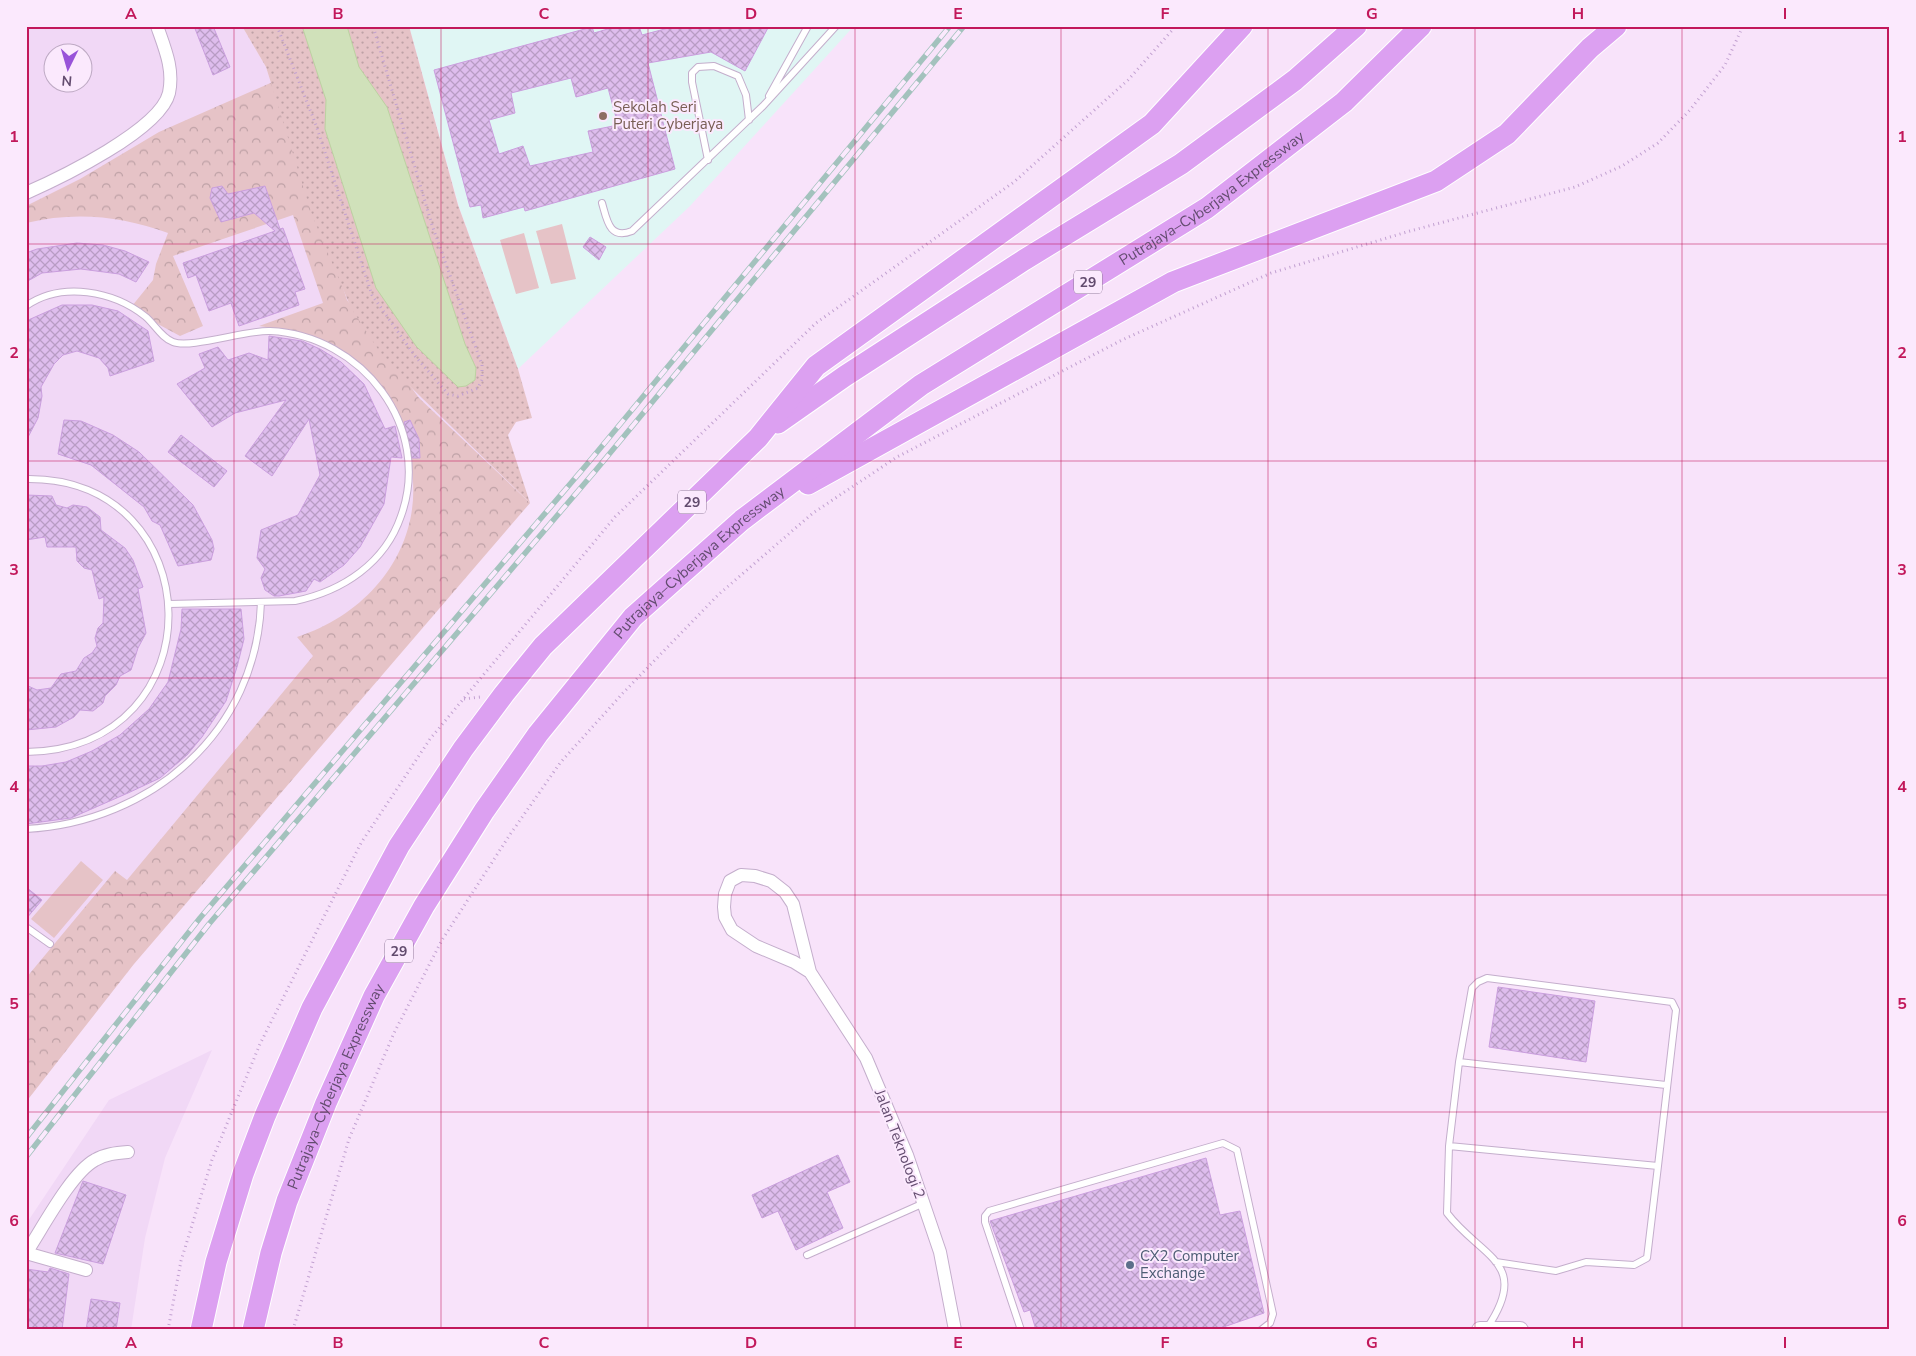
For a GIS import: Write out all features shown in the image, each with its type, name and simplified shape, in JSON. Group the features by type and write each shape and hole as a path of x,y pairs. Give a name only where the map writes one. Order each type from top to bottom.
{"highway":[{"path":"758,438 816,366 1152,124 1242,26"},
{"name":"29","path":"201,1330 223,1236 265,1116 312,1008 399,846 463,748 543,646 758,438 846,376 1024,260 1181,164 1295,80 1356,26"},
{"name":"Putrajaya–Cyberjaya Expressway","path":"252,1330 268,1262 287,1201 326,1103 374,996 429,898 484,811 575,687 634,618 742,520 921,385 1207,208 1344,102 1421,26"},
{"path":"1590,48 1603,26"},
{"path":"742,520 1173,282 1436,181 1507,134 1590,48 1616,26"}],"street":[{"path":"26,193 89,162 139,130 163,106 168,94 170,70 169,59 157,26"},
{"name":"Jalan Teknologi 2","path":"810,972 794,962 756,946 732,930 725,918 724,907 725,894 730,881 741,875 755,876 771,881 785,892 798,919 810,972 866,1058 907,1155 940,1252 955,1330"},
{"path":"86,1270 26,1253 81,1171 94,1160 110,1153 128,1152"},
{"path":"1483,1329 1520,1330"}],"lane":[{"path":"763,106 808,26"},
{"path":"602,203 611,229 617,234 632,231 763,106 836,26"},
{"path":"708,160 692,82 692,73 698,68 714,66 738,76 746,95 749,120"},
{"path":"26,306 42,298 66,292 106,296 131,307 145,316 168,339 180,344 256,332 285,332 302,336 348,358 380,386 401,422 409,455 410,472 405,506 392,537 371,564 344,585 312,598 295,602 169,604"},
{"path":"26,479 56,481 74,485 107,500 121,511 140,530 154,553 167,586 169,604 169,631 163,657 152,682 138,704 111,728 79,744 62,749 26,752"},
{"path":"26,829 65,825 108,813 149,793 185,766 215,732 239,694 255,652 260,630 261,602"},
{"path":"26,927 50,944"},
{"path":"1483,1329 1497,1312 1505,1289 1504,1275 1496,1262 1447,1213 1449,1146 1459,1062 1472,988 1478,982 1487,978 1672,1002 1676,1010 1666,1085 1648,1258 1634,1265 1586,1262 1556,1271 1496,1262"},
{"path":"1459,1062 1666,1085"},
{"path":"1022,1330 985,1222 985,1216 989,1211 1223,1143 1237,1150 1273,1314 1270,1323 1261,1330"},
{"path":"1449,1146 1658,1166"},
{"path":"807,1255 924,1203"}],"path":[{"path":"277,26 316,125 372,295 415,356 448,394 458,396 468,394 478,388 482,380 482,366 432,225 373,26"},
{"path":"293,1330 349,1139 394,1033 442,940 509,836 560,763 623,693 718,595 813,513 897,457 1122,340 1271,273 1410,231 1575,187 1622,166 1658,143 1690,110 1725,65 1743,26"}],"shaded area":[{"path":"26,26 242,26 266,67 312,215 389,366 530,503 422,608 314,739 26,1098"},
{"path":"302,26 347,26 359,67 387,107 465,344 476,368 475,380 466,386 458,387 416,346 376,288 325,129 326,100"},
{"name":"Sekolah Seri Puteri Cyberjaya","path":"409,26 854,26 690,206 518,369 459,207"},
{"path":"212,1050 165,1158 145,1238 131,1330 26,1330 26,1224 109,1100"}],"green space":[{"path":"242,26 409,26 458,205 518,369 532,418 516,422 508,435 530,503 389,366 351,308 312,215 266,67"},
{"path":"275,81 347,300 419,398 530,503 134,964 26,1102 26,978 115,871 127,880 313,656 297,637 330,623 358,604 381,581 398,554 409,524 413,492 410,458 394,414 383,395 348,359 334,351 293,333 259,326 323,303 293,215 173,256 203,326 180,336 156,323 132,306 153,280 156,264 168,233 116,219 98,217 62,217 26,223 26,206 80,179 159,132"},
{"path":"562,224 576,279 551,284 536,231"},
{"path":"524,233 539,288 516,294 500,240"},
{"path":"81,861 103,880 54,938 31,919"}],"building":[{"path":"194,26 213,26 230,67 213,75"},
{"path":"618,26 639,26 642,35 676,26 769,26 745,71 711,52 648,63 675,169 525,211 524,207 483,218 481,205 470,207 434,70 592,27 594,33","holes":["571,78 576,97 608,88 618,125 588,131 593,152 530,166 523,146 499,154 489,120 515,113 511,93"]},
{"path":"222,186 228,194 265,186 280,229 283,228 305,289 295,292 299,305 239,326 231,303 209,311 196,275 188,278 183,263 275,231 254,213 221,222 210,198 212,188"},
{"path":"590,237 606,247 599,260 583,247"},
{"path":"77,243 103,245 125,251 149,262 136,282 119,274 81,269 42,273 26,282 26,253 37,249"},
{"path":"62,305 92,305 118,311 148,331 154,361 110,376 108,368 99,358 77,351 63,355 54,364 41,387 42,396 38,418 26,441 26,321"},
{"path":"269,336 302,341 341,362 364,384 385,429 395,426 402,458 391,457 384,504 360,547 344,565 320,582 314,579 306,591 279,596 274,596 265,590 261,578 265,569 257,558 261,530 298,515 320,475 309,419 272,476 245,456 286,400 235,413 212,427 177,384 205,368 199,354 218,347 228,360 249,353 268,360"},
{"path":"64,420 81,421 113,435 139,452 193,505 212,540 214,549 211,560 178,566 160,525 152,521 144,507 91,465 58,454"},
{"path":"410,420 419,439 420,458 412,458 404,422"},
{"path":"181,435 227,471 214,487 168,452"},
{"path":"26,495 52,496 56,505 67,508 73,505 87,507 100,517 101,530 125,548 133,560 143,587 138,589 146,633 138,648 131,670 120,676 116,685 105,696 103,703 93,711 80,710 74,717 56,727 26,730 26,685 37,690 51,688 61,674 76,671 84,658 92,653 97,646 95,638 98,628 103,623 104,597 99,599 92,570 84,568 77,561 76,547 47,547 45,537 26,540"},
{"path":"182,609 241,609 244,639 237,667 226,701 202,737 187,755 160,778 71,818 26,824 26,766 42,766 66,762 92,751 120,735 149,709 168,682 181,629"},
{"path":"26,887 42,900 26,919"},
{"path":"1498,987 1595,1001 1586,1062 1489,1047"},
{"path":"838,1155 850,1182 827,1192 843,1228 796,1250 778,1211 762,1218 752,1195"},
{"name":"CX2 Computer Exchange","path":"1206,1158 1220,1215 1240,1211 1264,1313 1215,1330 1036,1330 1030,1310 1024,1312 990,1221"},
{"path":"83,1181 126,1195 103,1264 55,1253"},
{"path":"50,1268 69,1274 62,1330 26,1330 26,1269 48,1272"},
{"path":"91,1299 120,1303 116,1330 86,1330"}],"railway":[{"path":"26,1138 200,918 588,463 950,26"},
{"path":"26,1157 209,924 596,470 964,26"}],"place":[{"name":"Sekolah Seri Puteri Cyberjaya","path":"603,116"},
{"name":"CX2 Computer Exchange","path":"1130,1265"}]}
